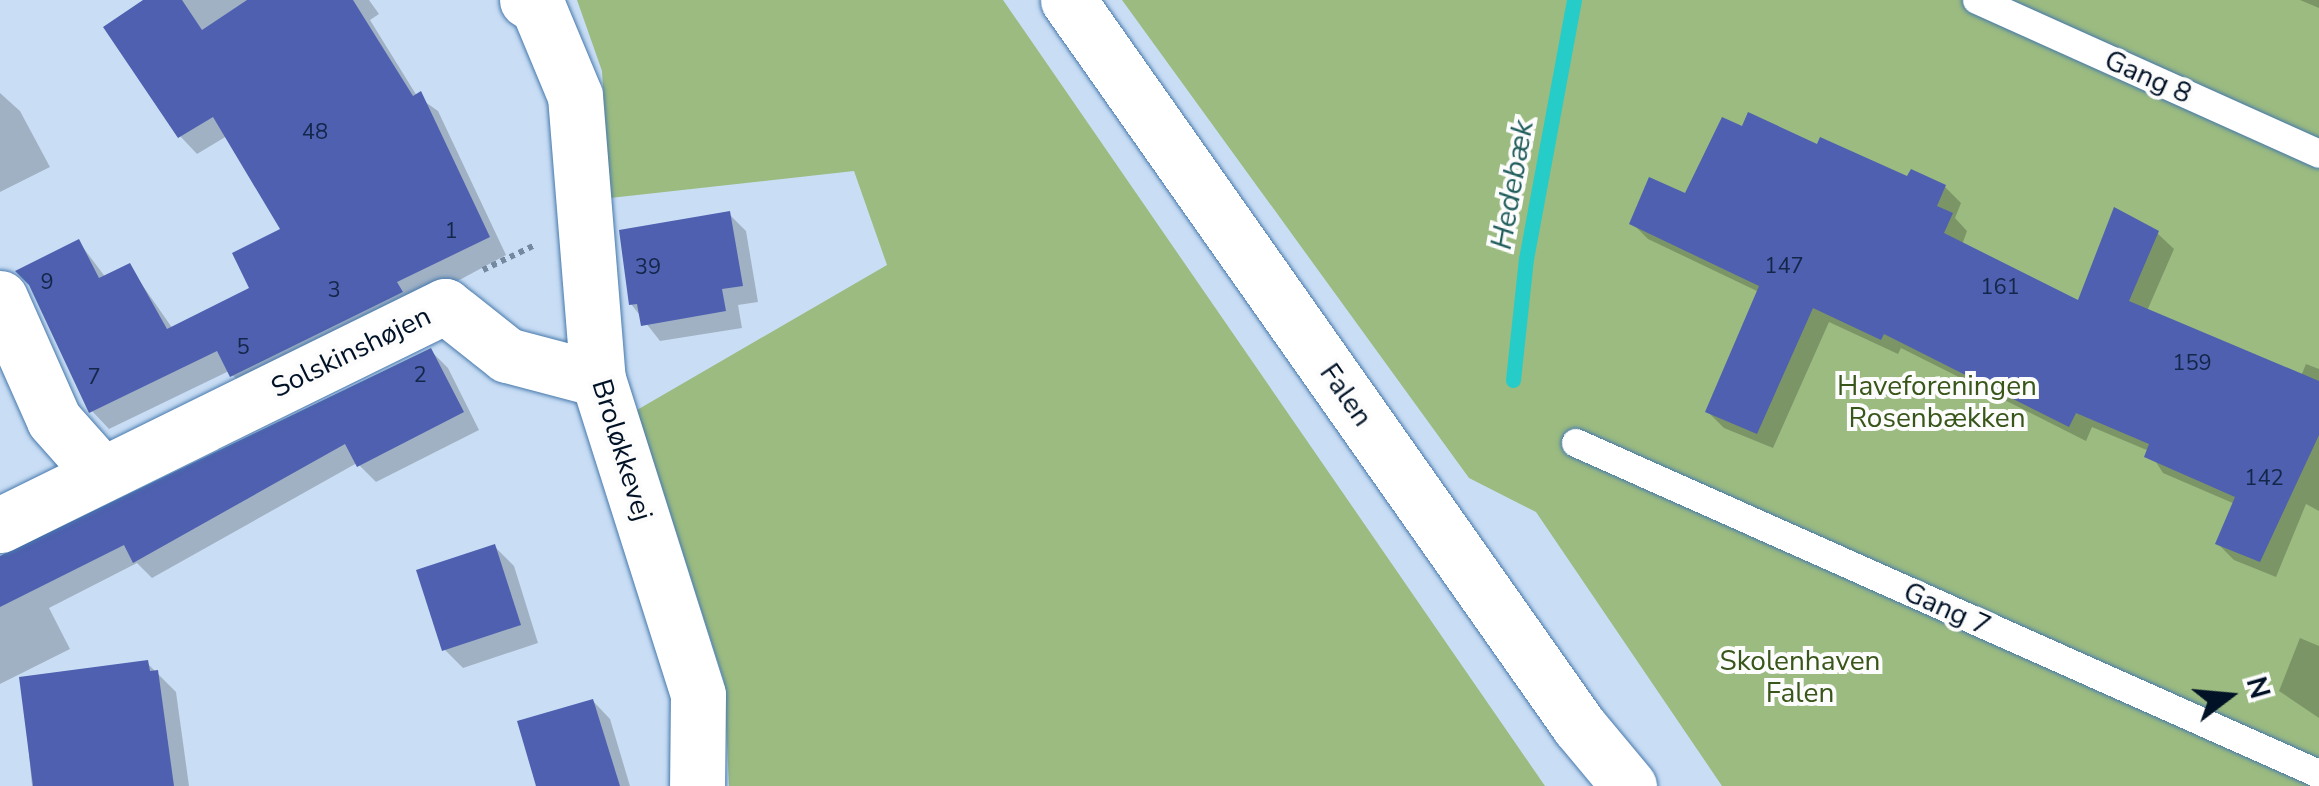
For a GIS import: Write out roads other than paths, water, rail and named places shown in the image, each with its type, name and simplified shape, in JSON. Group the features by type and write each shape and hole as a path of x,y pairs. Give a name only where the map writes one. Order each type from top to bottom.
{"street":[{"name":"Broløkkevej","path":"526,0 538,7 575,96 598,379 698,695 697,786"},
{"name":"Falen","path":"1068,0 1579,726 1628,786"},
{"path":"0,298 54,420 102,474"},
{"name":"Solskinshøjen","path":"0,525 445,306 507,355 598,379"}],"lane":[{"name":"Gang 8","path":"1977,0 2319,154"},
{"name":"Gang 7","path":"1576,443 2319,774"}],"waterway":[{"name":"Hedebæk","path":"1513,380 1526,259 1574,0"}],"park label":[{"name":"Haveforeningen Rosenbækken","path":"1937,402"},
{"name":"Skolenhaven Falen","path":"1800,677"}]}
